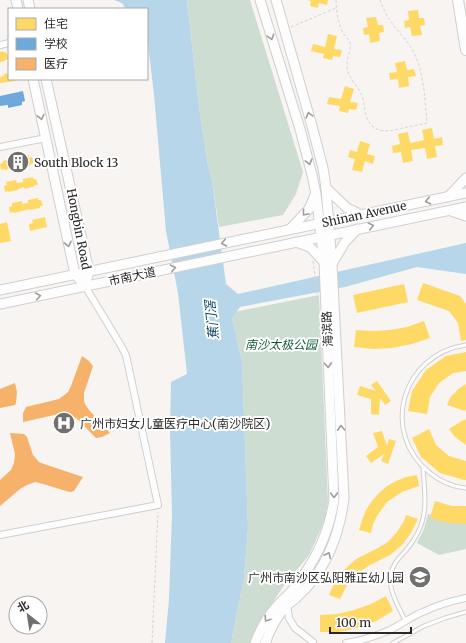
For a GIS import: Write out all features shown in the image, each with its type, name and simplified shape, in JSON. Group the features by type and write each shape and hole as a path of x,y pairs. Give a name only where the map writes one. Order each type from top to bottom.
{"main road":[{"path":"458,0 466,50"}],"street":[{"name":"海滨路","path":"260,0 300,129 316,194 319,224 325,236 344,498 343,512 336,538 324,563 308,586 287,605 272,627 265,643"},
{"name":"海滨路","path":"276,0 323,168 329,222 325,236"},
{"name":"Hongbin Road","path":"33,80 75,274 85,286"},
{"name":"Hongbin Road","path":"46,80 89,271 85,286"},
{"path":"0,147 46,138"},
{"path":"448,197 466,178"},
{"path":"326,188 347,208 362,215"},
{"name":"Shinan Avenue","path":"262,235 466,193"},
{"path":"289,230 309,209 316,194"},
{"name":"Shinan Avenue","path":"265,248 466,207"},
{"path":"449,210 466,216"},
{"path":"296,242 310,247 328,263 357,229"},
{"name":"市南大道","path":"0,290 262,235"},
{"name":"市南大道","path":"0,304 265,248"},
{"path":"0,535 158,505 126,355 85,286"},
{"name":"海滨路","path":"256,643 258,635 267,620 313,562 325,538 332,513 334,500 330,298"},
{"path":"346,643 373,637 390,630 405,620 424,611 466,598"},
{"path":"287,605 289,618 295,628 313,643"}],"lane":[{"path":"466,345 457,346 442,351 430,359 419,370 410,383 404,397 402,412 406,442 413,456 434,477 448,484 466,488"},
{"path":"405,620 393,597 390,581 394,565 414,541 420,528 426,499 423,467"},
{"path":"393,643 424,626 466,612"}],"path":[{"path":"336,0 338,20 343,32 350,42 351,48 348,56 348,74 360,93 368,120 372,126 377,130 391,131 427,123 421,76 414,52 390,22 380,0"},
{"path":"284,29 336,8"},
{"path":"315,268 318,316"},
{"path":"257,622 260,615 305,548 322,515 326,482"},
{"path":"152,643 158,505"}],"green space":[{"path":"187,0 250,0 303,172 296,194 283,215 219,227 199,107"},
{"name":"南沙太极公园","path":"319,295 328,502 325,520 309,555 282,588 259,624 252,643 231,643 244,578 248,529 242,361 232,318 234,312"},
{"path":"428,514 466,520 466,549 439,555 417,543 424,529"}],"water":[{"name":"蕉门滘","path":"114,0 187,0 199,107 208,166 212,181 226,284 238,294 466,243 466,274 417,267 345,287 240,307 232,318 242,361 248,529 244,578 231,643 165,643 169,599 172,514 170,432 171,382 187,374 178,293 166,231 148,44 148,8 125,8 122,3"}],"building: 住宅":[{"path":"307,0 328,0 327,5 319,3 318,8 310,6 311,1"},
{"path":"418,10 419,18 424,18 425,25 420,26 422,35 412,36 410,27 405,28 404,21 409,20 408,11"},
{"path":"376,17 378,25 383,25 384,32 379,33 380,41 370,43 369,34 364,35 363,28 368,27 366,18"},
{"path":"328,34 337,36 334,49 342,50 340,57 333,56 332,60 323,58 324,54 311,51 313,44 325,47"},
{"path":"0,52 6,52 6,54 7,53 8,59 0,62"},
{"path":"405,61 407,70 414,69 416,76 408,77 409,86 399,88 398,79 390,80 389,73 397,72 395,63"},
{"path":"8,73 8,80 16,81 0,83 0,77 4,76 4,74"},
{"path":"345,86 354,89 350,102 358,103 356,110 349,109 348,113 339,111 340,106 327,104 329,97 341,99"},
{"path":"432,128 434,139 442,137 443,145 435,146 437,157 427,159 425,148 411,150 413,161 403,163 401,152 393,153 392,146 400,144 398,134 408,132 410,143 424,140 422,130"},
{"path":"360,141 370,144 367,154 375,156 373,164 365,161 362,172 352,170 355,159 348,157 350,150 357,152"},
{"name":"South Block 13","path":"29,155 29,158 32,157 34,163 31,165 1,170 0,164 3,163 3,161 12,158 13,161 19,160 19,157"},
{"path":"33,177 33,179 36,179 38,185 25,189 24,187 18,190 5,192 4,186 7,185 6,182 16,180 17,183 23,182 23,179"},
{"path":"38,198 38,200 41,200 43,206 40,206 40,208 10,213 9,207 12,206 12,203 22,201 22,204 28,203 28,200"},
{"path":"45,217 47,227 30,231 29,224 33,223 32,220"},
{"path":"7,222 11,241 0,243 0,224"},
{"path":"423,283 460,296 466,304 466,340 461,341 458,323 449,311 417,300"},
{"path":"404,284 408,302 357,313 353,295"},
{"path":"424,321 430,338 412,344 392,348 373,349 354,347 356,330 390,330 407,327"},
{"path":"466,352 466,371 453,373 439,383 430,397 427,414 408,411 412,391 426,370 446,356"},
{"path":"377,381 391,401 385,405 380,398 379,415 371,414 371,399 357,395 360,386 376,391 371,385"},
{"path":"466,384 465,411 447,405 451,396"},
{"path":"465,419 466,445 455,437 449,429"},
{"path":"429,429 436,445 449,456 466,461 466,480 440,473 421,457 412,438"},
{"path":"382,431 387,446 389,439 396,441 388,464 381,461 384,454 371,463 366,456 378,447 373,433"},
{"path":"417,475 419,486 402,492 387,502 377,516 371,533 359,530 366,510 379,493 396,481"},
{"path":"435,501 452,506 466,506 466,524 449,523 430,518"},
{"path":"406,515 418,519 411,533 402,545 390,555 359,572 346,587 340,599 329,595 335,581 345,569 356,559 388,542 397,532"},
{"path":"386,596 393,611 376,621 358,628 339,632 320,632 320,615 337,614 354,610 371,604"}],"building: 学校":[{"path":"23,91 25,101 22,102 22,105 8,108 8,105 0,106 0,96"}],"building: 医疗":[{"path":"82,356 93,366 84,393 85,404 110,433 96,438 76,418 66,413 23,422 23,413 26,407 59,399 68,392"},
{"path":"15,383 17,392 15,405 0,408 0,389"},
{"path":"10,433 24,434 27,437 33,455 39,462 83,477 74,491 66,491 35,482 20,489 0,506 0,480 11,470 14,463 15,454"}],"place":[{"name":"South Block 13","path":"18,162"},
{"name":"广州市妇女儿童医疗中心(南沙院区)","path":"64,423"},
{"name":"广州市南沙区弘阳雅正幼儿园","path":"420,577"}]}
